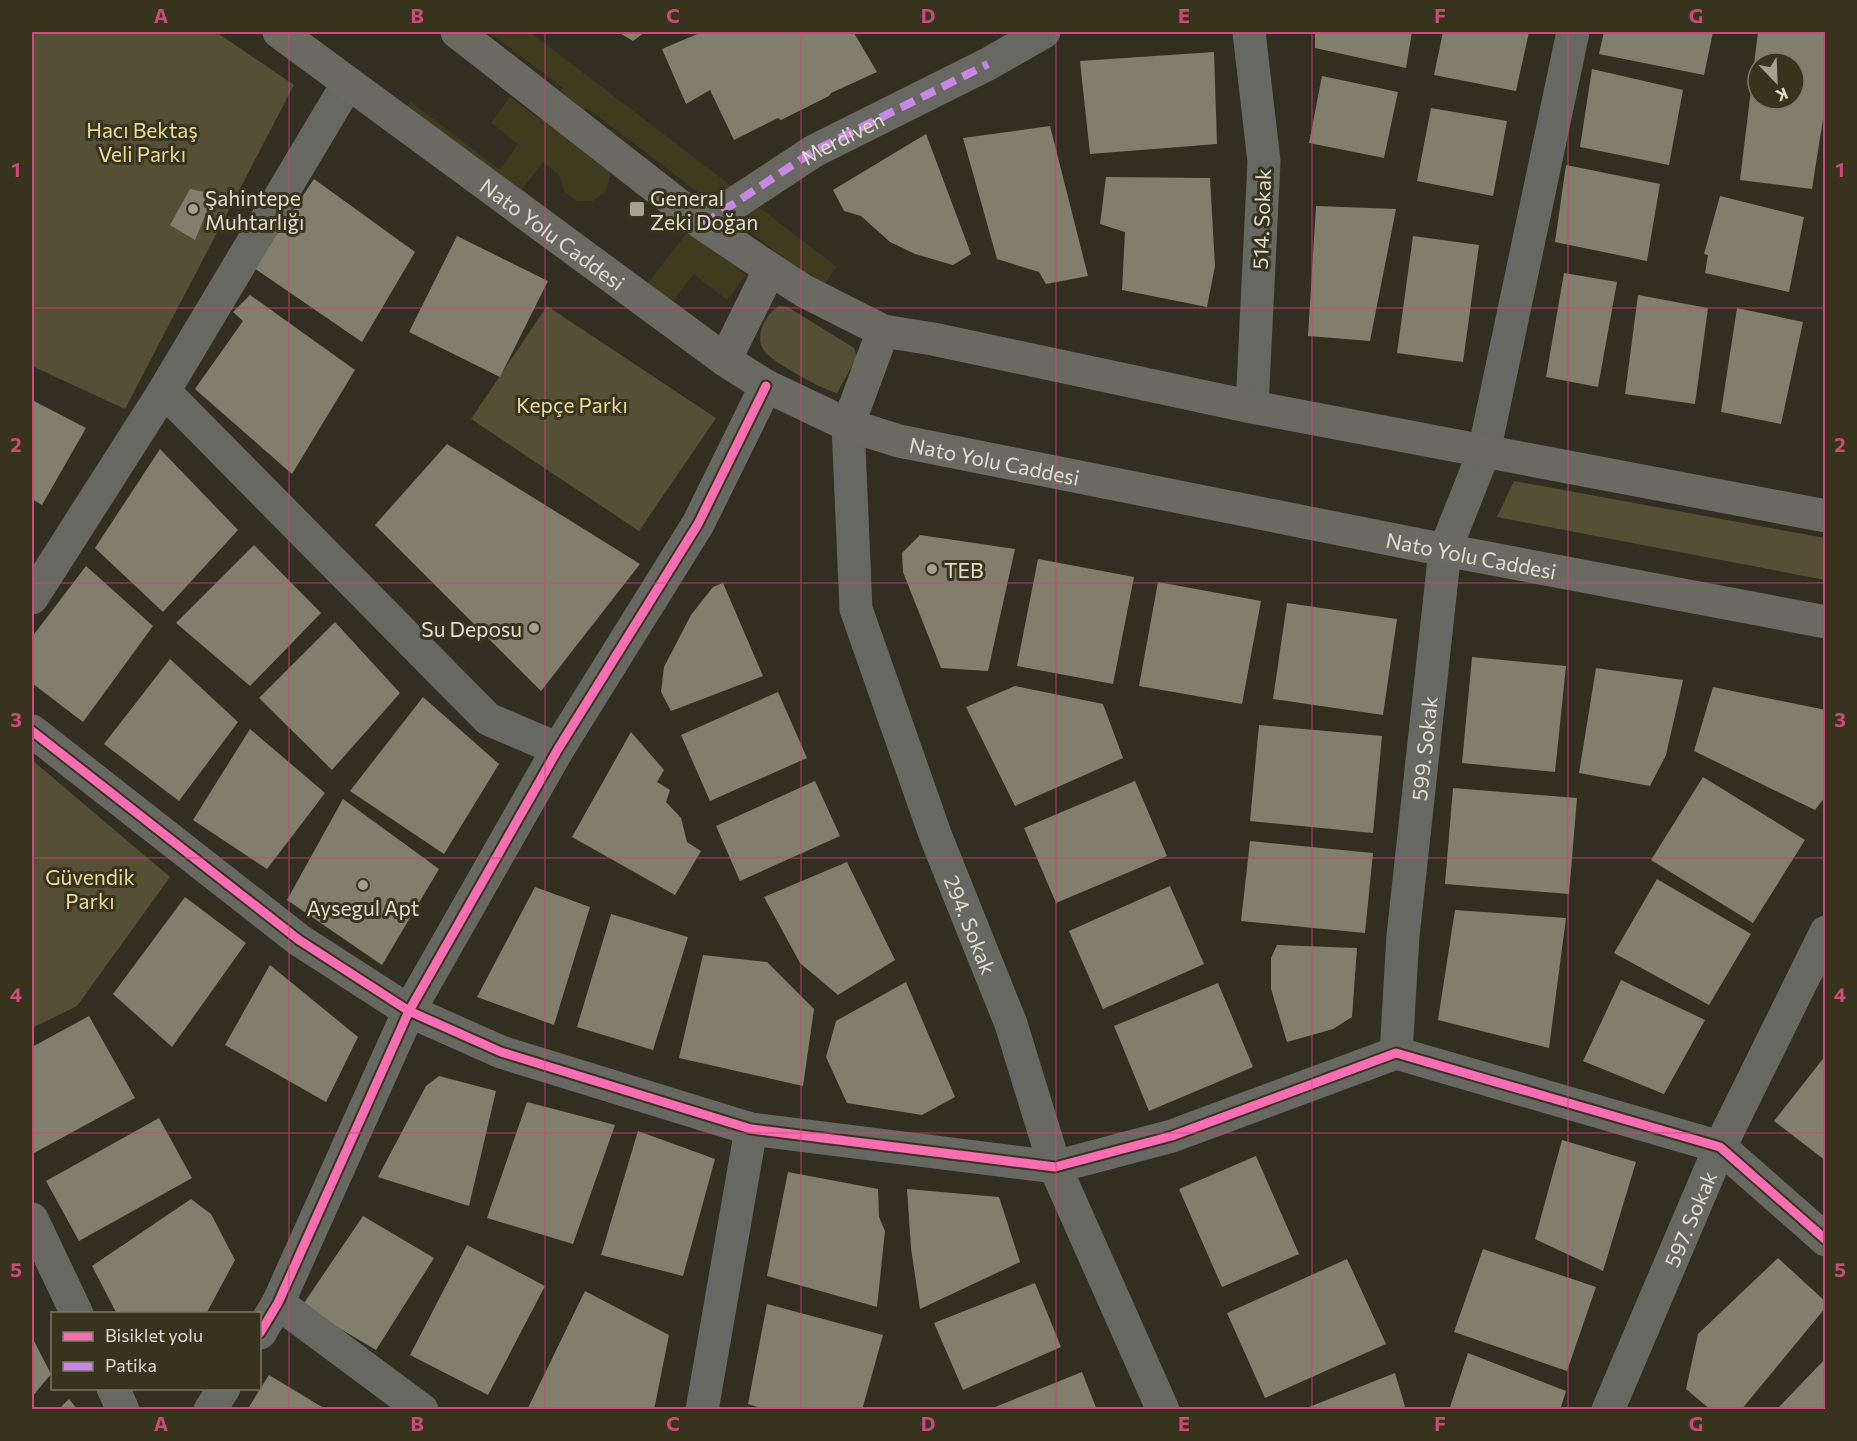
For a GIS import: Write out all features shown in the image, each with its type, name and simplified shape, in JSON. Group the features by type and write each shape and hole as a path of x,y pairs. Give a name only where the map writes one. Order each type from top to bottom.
{"main road":[{"name":"Nato Yolu Caddesi","path":"279,32 725,360 766,386 848,425 899,441 1445,550 1826,622"},
{"path":"457,32 703,224 804,291 882,331 933,339 1252,407 1826,516"},
{"path":"725,360 770,269"},
{"path":"848,425 882,331"}],"street":[{"name":"Merdiven","path":"703,224 814,151 988,64 1044,32"},
{"name":"514. Sokak","path":"1249,32 1264,161 1252,407"},
{"name":"599. Sokak","path":"1396,1053 1403,936 1445,550 1484,452 1573,32"},
{"path":"32,598 164,391 348,83"},
{"path":"261,1331 278,1303 409,1011 558,748 698,524 766,386"},
{"path":"164,391 488,719 558,748"},
{"name":"294. Sokak","path":"848,425 856,609 936,837 1011,1024 1055,1167 1162,1410"},
{"path":"32,731 300,940 409,1011 501,1052 751,1129 1055,1167 1172,1137 1396,1053 1719,1147 1826,1240"},
{"name":"597. Sokak","path":"1608,1410 1719,1147 1826,932"},
{"path":"702,1410 751,1129"},
{"path":"32,1219 76,1312"},
{"path":"278,1303 422,1410"},
{"path":"113,1390 123,1410"},
{"path":"210,1410 223,1390"}],"shaded area":[{"path":"489,32 530,32 837,267 822,287 736,221 713,249 746,275 727,300 694,274 671,303 397,121 411,102 500,170 518,144 491,123 510,97 539,119 563,88","holes":["587,108 711,202 647,284 522,189 543,162 559,175 564,191 577,201 593,201 606,191 610,177 609,168 565,137"]}],"green space":[{"name":"Hacı Bektaş Veli Parkı","path":"32,32 216,32 294,85 125,409 32,366"},
{"name":"Kepçe Parkı","path":"547,306 716,418 639,531 471,419"},
{"path":"779,306 788,307 854,348 857,357 837,393 790,370 767,354 763,348 760,342 762,328 769,315"},
{"path":"1514,481 1825,538 1825,580 1497,517"},
{"name":"Güvendik Parkı","path":"32,760 170,877 77,1006 32,1028"}],"building":[{"path":"618,32 645,32 633,41"},
{"path":"702,32 854,33 877,72 781,120 778,118 734,140 710,90 686,104 662,49"},
{"path":"1315,32 1412,32 1406,68 1315,48"},
{"path":"1443,32 1529,32 1516,91 1434,75"},
{"path":"1604,32 1713,32 1704,75 1599,54"},
{"path":"1758,32 1826,32 1826,100 1812,189 1740,180 1748,111 1806,111 1806,51 1756,51"},
{"path":"1214,52 1217,144 1090,154 1080,61"},
{"path":"1592,69 1683,90 1669,165 1580,147"},
{"path":"1322,76 1398,92 1384,158 1309,143"},
{"path":"1431,108 1507,121 1493,196 1417,181"},
{"path":"1050,126 1088,276 1046,284 1039,272 997,259 963,138"},
{"path":"926,134 971,254 953,265 915,254 890,242 861,216 844,211 833,190"},
{"path":"1566,165 1660,184 1647,261 1555,242"},
{"path":"1106,177 1210,178 1215,266 1207,307 1122,290 1125,232 1100,224"},
{"path":"314,179 415,252 362,342 254,268"},
{"name":"Şahintepe Muhtarlığı","path":"190,189 214,194 195,240 170,225"},
{"path":"1720,196 1804,217 1789,292 1705,273 1708,255 1704,254"},
{"path":"1316,206 1396,209 1370,341 1308,336"},
{"path":"457,236 548,281 500,377 409,332"},
{"path":"1413,236 1479,245 1463,362 1397,353"},
{"path":"1564,273 1617,282 1598,387 1546,377"},
{"path":"250,295 355,370 292,474 195,389 243,321 233,312"},
{"path":"1638,295 1708,308 1695,404 1625,394"},
{"path":"1737,308 1803,322 1781,424 1721,412"},
{"path":"32,400 86,428 42,505 32,499"},
{"name":"Su Deposu","path":"447,444 640,564 541,691 375,525"},
{"path":"160,449 238,530 163,612 95,548"},
{"path":"920,535 1015,549 988,671 941,668 903,572 902,553"},
{"path":"254,545 321,613 250,686 176,623"},
{"path":"1038,559 1134,577 1113,684 1017,666"},
{"path":"86,566 153,626 83,722 32,683 32,637"},
{"path":"1158,582 1261,601 1242,704 1139,686"},
{"path":"723,583 763,676 671,711 661,692 664,667 691,615 713,587"},
{"path":"1287,603 1397,619 1383,715 1273,699"},
{"path":"335,622 400,693 332,770 259,698"},
{"path":"1472,657 1566,666 1555,772 1462,763"},
{"path":"170,659 238,722 179,801 104,744"},
{"path":"1596,668 1683,680 1666,755 1650,786 1579,773"},
{"path":"1015,686 1103,704 1123,758 1015,806 966,707"},
{"path":"1713,687 1826,710 1826,796 1815,810 1694,751"},
{"path":"778,692 807,758 710,801 681,735"},
{"path":"423,697 499,764 444,854 350,791"},
{"path":"1259,725 1382,736 1373,833 1250,821"},
{"path":"250,729 325,793 267,869 193,820"},
{"path":"631,732 664,770 657,782 670,790 666,802 681,818 687,842 701,851 675,895 572,837"},
{"path":"1703,777 1805,840 1753,923 1651,860"},
{"path":"815,781 840,836 740,881 716,826"},
{"path":"1135,781 1167,856 1056,903 1024,828"},
{"path":"1453,788 1577,798 1569,894 1445,884"},
{"name":"Aysegul Apt","path":"343,799 439,869 382,965 287,900"},
{"path":"1250,841 1373,853 1365,933 1241,921"},
{"path":"847,862 895,960 838,995 800,963 764,897"},
{"path":"1657,879 1751,934 1709,1005 1614,953"},
{"path":"1170,886 1204,964 1103,1009 1069,931"},
{"path":"535,887 590,907 554,1025 477,997"},
{"path":"185,897 246,943 172,1047 113,994"},
{"path":"1455,910 1566,918 1549,1048 1438,1020"},
{"path":"611,914 688,937 653,1050 577,1027"},
{"path":"1277,945 1357,948 1352,1017 1333,1029 1287,1042 1271,989 1271,958"},
{"path":"703,955 767,962 814,1009 803,1086 679,1058"},
{"path":"270,965 358,1037 326,1102 225,1045"},
{"path":"1621,980 1705,1020 1664,1094 1583,1061"},
{"path":"906,982 955,1097 922,1115 847,1103 826,1057 836,1021"},
{"path":"1218,983 1253,1067 1149,1111 1114,1026"},
{"path":"89,1016 135,1098 34,1153 32,1148 32,1047"},
{"path":"1826,1055 1826,1161 1774,1121"},
{"path":"439,1076 496,1091 469,1206 378,1177 426,1086"},
{"path":"527,1102 615,1125 573,1244 487,1218"},
{"path":"159,1118 192,1178 79,1241 46,1181"},
{"path":"638,1131 715,1159 683,1276 601,1255"},
{"path":"1562,1140 1636,1162 1603,1271 1535,1239"},
{"path":"1256,1156 1299,1254 1222,1287 1179,1189"},
{"path":"788,1172 878,1189 879,1217 885,1231 877,1307 767,1276"},
{"path":"907,1189 999,1197 1020,1262 920,1309 911,1248"},
{"path":"191,1199 211,1214 235,1260 207,1312 116,1312 92,1266"},
{"path":"363,1216 434,1258 376,1350 302,1306"},
{"path":"467,1245 545,1286 488,1395 410,1355"},
{"path":"1483,1249 1596,1287 1567,1371 1454,1332"},
{"path":"1778,1258 1826,1302 1826,1307 1741,1410 1711,1410 1686,1389 1698,1334"},
{"path":"1347,1259 1386,1344 1265,1398 1227,1313"},
{"path":"1035,1283 1061,1347 963,1390 934,1323"},
{"path":"585,1291 669,1335 654,1410 527,1410"},
{"path":"767,1304 883,1335 862,1410 767,1410 748,1404"},
{"path":"32,1337 51,1374 32,1397"},
{"path":"1468,1353 1566,1391 1560,1410 1449,1410"},
{"path":"1826,1358 1826,1410 1776,1410"},
{"path":"1082,1372 1097,1410 990,1410 990,1409"},
{"path":"1395,1373 1406,1410 1304,1410 1304,1409"},
{"path":"269,1375 327,1410 247,1410"},
{"path":"69,1399 78,1410 58,1410"}],"marked path":[{"path":"703,224 814,151 988,64"}],"cycle path":[{"path":"261,1331 278,1303 409,1011 558,749 698,524 766,386"},
{"path":"32,731 299,940 409,1011 501,1052 751,1129 1055,1167 1172,1136 1396,1053 1720,1147 1826,1240"}],"place":[{"name":"Şahintepe Muhtarlığı","path":"193,209"},
{"name":"General Zeki Doğan","path":"637,209"},
{"name":"TEB","path":"932,569"},
{"name":"Su Deposu","path":"534,628"},
{"name":"Aysegul Apt","path":"363,885"}]}
